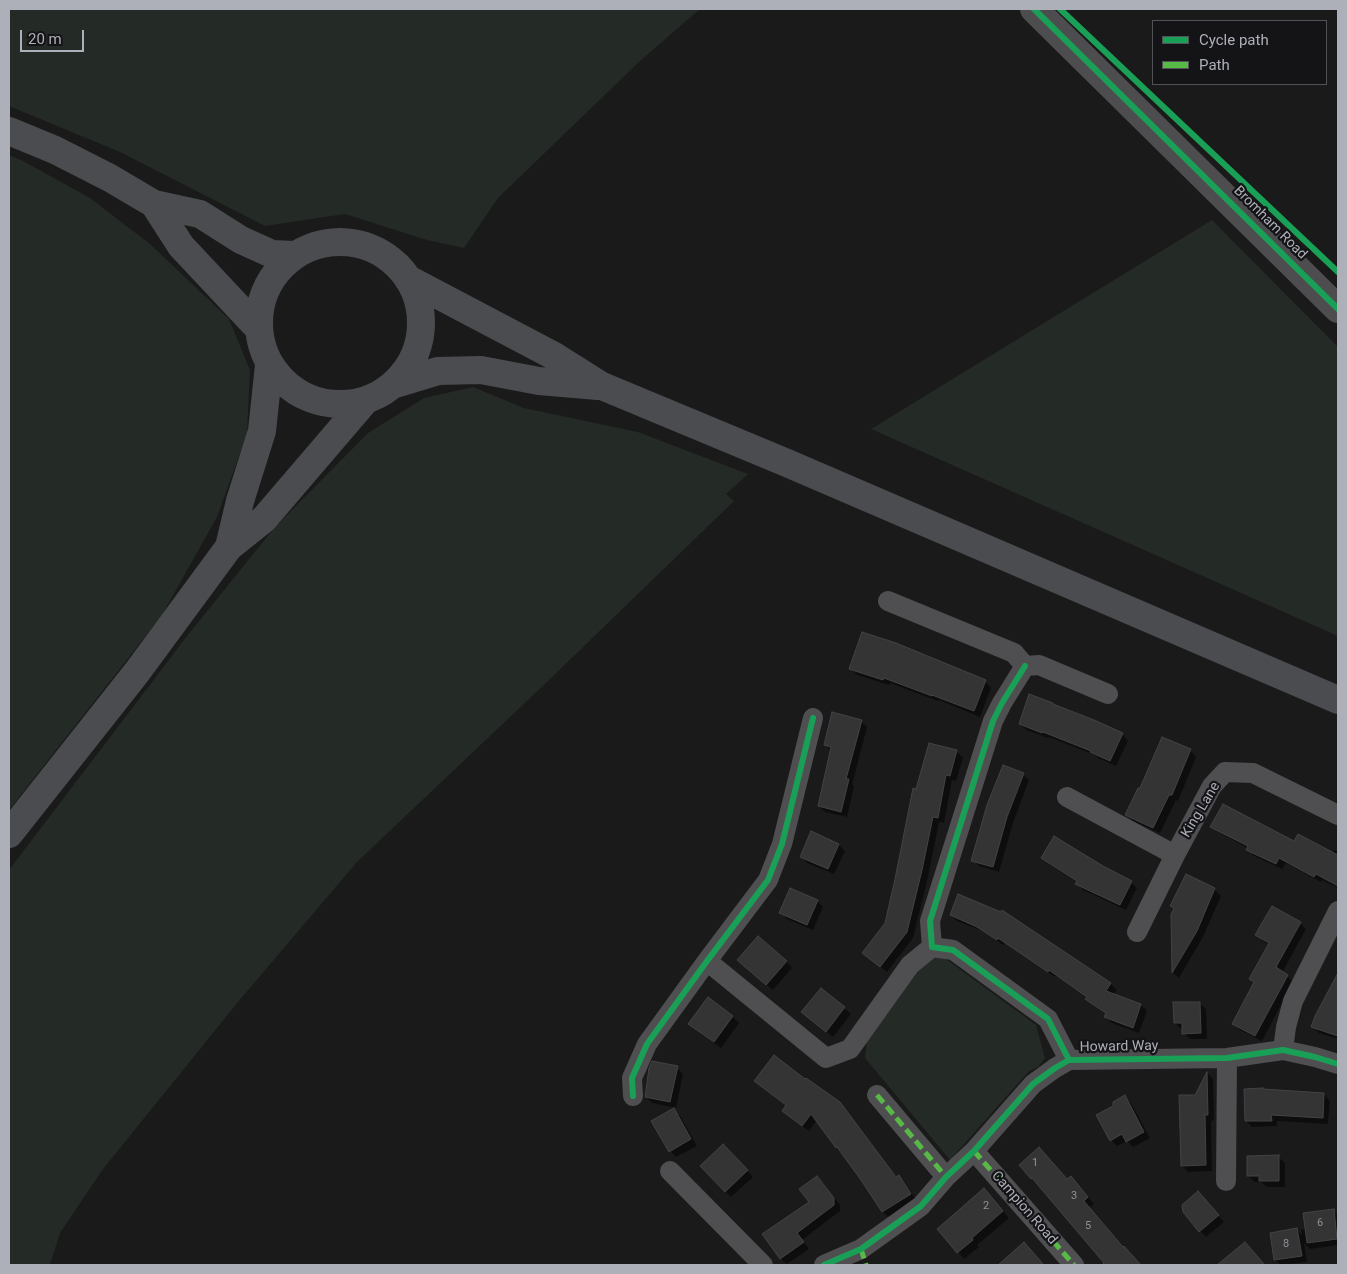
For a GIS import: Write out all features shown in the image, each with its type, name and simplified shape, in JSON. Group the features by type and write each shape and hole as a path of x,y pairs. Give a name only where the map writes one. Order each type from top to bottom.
{"highway":[{"path":"9,131 54,150 110,178 154,204 200,214 241,240 272,254 294,255"},
{"path":"154,204 181,246 257,327"},
{"path":"335,241 356,243 377,250 394,262 408,279 418,300 422,322 418,345 410,366 395,384 376,397 365,401 338,405 310,400 287,386 269,365 263,353 257,327 261,299 274,274 294,255 313,245 335,241"},
{"path":"408,279 556,357 602,386 796,467 1338,700"},
{"path":"229,547 240,501 262,430 269,365"},
{"path":"395,384 438,371 481,370 539,381 602,386"},
{"path":"9,834 137,672 229,547 264,519 365,401"}],"street":[{"name":"Bromham Road","path":"1034,9 1338,308"},
{"path":"888,601 1014,653 1025,666"},
{"path":"1025,666 1039,665 1108,694"},
{"path":"932,947 930,920 993,721 1025,666"},
{"path":"633,1096 632,1078 647,1044 768,880 782,844 813,718"},
{"name":"King Lane","path":"1137,932 1212,786 1225,772 1253,773 1338,815"},
{"path":"1067,797 1175,855"},
{"path":"1283,1050 1286,1027 1293,1001 1338,911"},
{"path":"707,961 826,1058 850,1049 910,965 932,947 953,950 1048,1019 1070,1060"},
{"name":"Howard Way","path":"824,1265 863,1257 921,1206 1033,1084 1070,1060 1227,1058 1283,1050 1338,1064"},
{"path":"1226,1181 1227,1058"},
{"path":"877,1096 946,1177"},
{"name":"Campion Road","path":"974,1150 1074,1265"},
{"path":"670,1171 763,1265"}],"shaded area":[{"path":"9,9 700,9 640,61 498,198 464,248 427,240 345,214 265,226 120,152 9,106"},
{"path":"9,155 90,198 150,244 229,319 250,370 247,434 217,517 162,615 9,810"},
{"path":"1212,220 1338,347 1338,636 871,429"},
{"path":"473,387 524,408 638,432 748,474 726,494 734,501 357,862 238,1002 103,1169 60,1233 50,1265 9,1265 9,870 187,636 275,527 368,433 424,398"},
{"path":"934,957 946,959 1036,1025 1045,1058 1038,1067 1029,1071 950,1160 865,1058 867,1039 923,962"}],"building":[{"path":"862,632 896,643 986,680 974,711 884,678 883,680 849,669"},
{"path":"1029,694 1123,733 1110,761 1091,751 1019,724"},
{"path":"832,712 862,720 846,779 849,779 841,812 818,806 831,747 824,745"},
{"path":"1162,737 1191,749 1172,795 1169,795 1153,828 1125,815 1138,788 1140,788"},
{"path":"929,743 957,750 950,776 946,775 938,818 933,817 907,932 880,967 862,953 885,923 913,788 916,789"},
{"path":"1003,765 1024,773 1007,817 993,867 971,861 987,805"},
{"path":"1223,804 1294,841 1298,834 1338,855 1338,886 1316,874 1314,877 1279,858 1276,864 1246,850 1248,846 1210,827"},
{"path":"811,831 839,844 828,869 800,857"},
{"path":"1054,836 1132,881 1120,905 1075,884 1077,881 1041,858"},
{"path":"1186,874 1215,888 1197,931 1172,973 1171,914 1174,908 1170,906"},
{"path":"790,888 818,900 807,925 779,913"},
{"path":"958,894 1001,912 1002,910 1111,983 1106,991 1141,1004 1133,1028 1104,1017 1106,1013 1049,970 1048,972 998,938 997,940 977,927 950,915"},
{"path":"1272,906 1301,922 1276,967 1288,975 1255,1036 1232,1024 1254,982 1249,979 1269,943 1255,935"},
{"path":"758,936 787,961 766,985 737,960"},
{"path":"1338,973 1338,1036 1311,1027"},
{"path":"821,988 845,1007 826,1032 801,1012"},
{"path":"708,997 733,1016 714,1042 688,1024"},
{"path":"1173,1002 1200,1002 1201,1033 1182,1034 1182,1023 1174,1023"},
{"path":"774,1055 805,1079 840,1102 896,1177 899,1175 911,1194 882,1212 861,1180 811,1114 802,1126 782,1111 786,1105 754,1081"},
{"path":"652,1061 678,1066 670,1102 645,1097 649,1068"},
{"path":"1207,1072 1208,1115 1205,1115 1206,1165 1181,1166 1179,1095 1195,1095"},
{"path":"1263,1088 1324,1093 1323,1118 1271,1115 1272,1121 1245,1121 1244,1089"},
{"path":"1125,1095 1144,1132 1126,1142 1122,1134 1110,1141 1096,1115 1113,1106 1113,1102"},
{"path":"674,1108 691,1139 669,1152 651,1121"},
{"path":"723,1144 748,1170 725,1192 700,1166"},
{"path":"1039,1147 1067,1179 1071,1176 1088,1197 1084,1201 1141,1265 1102,1265 1104,1263 1019,1165"},
{"path":"1279,1155 1279,1181 1259,1181 1259,1176 1247,1176 1247,1156"},
{"path":"817,1176 834,1198 834,1205 797,1233 804,1242 780,1259 762,1234 809,1202 799,1189"},
{"path":"984,1188 1003,1211 957,1253 937,1229"},
{"path":"1198,1191 1219,1215 1199,1232 1183,1212 1182,1205"},
{"path":"1334,1209 1337,1239 1307,1243 1303,1213"},
{"path":"1297,1228 1302,1256 1274,1260 1270,1233"},
{"path":"1024,1242 1044,1265 998,1265"},
{"path":"1245,1242 1265,1265 1217,1265"}],"marked path":[{"path":"877,1095 946,1177"},
{"path":"974,1151 1074,1265"},
{"path":"861,1249 866,1265"}],"cycle path":[{"path":"1034,9 1338,309"},
{"path":"1060,9 1338,272"},
{"path":"1025,666 993,721 930,921 932,947 953,950 1048,1019 1069,1060"},
{"path":"633,1096 632,1078 647,1044 768,880 782,844 813,718"},
{"path":"824,1265 861,1249 921,1206 946,1177 974,1151 1033,1084 1069,1060 1227,1058 1283,1050 1338,1064"}]}
